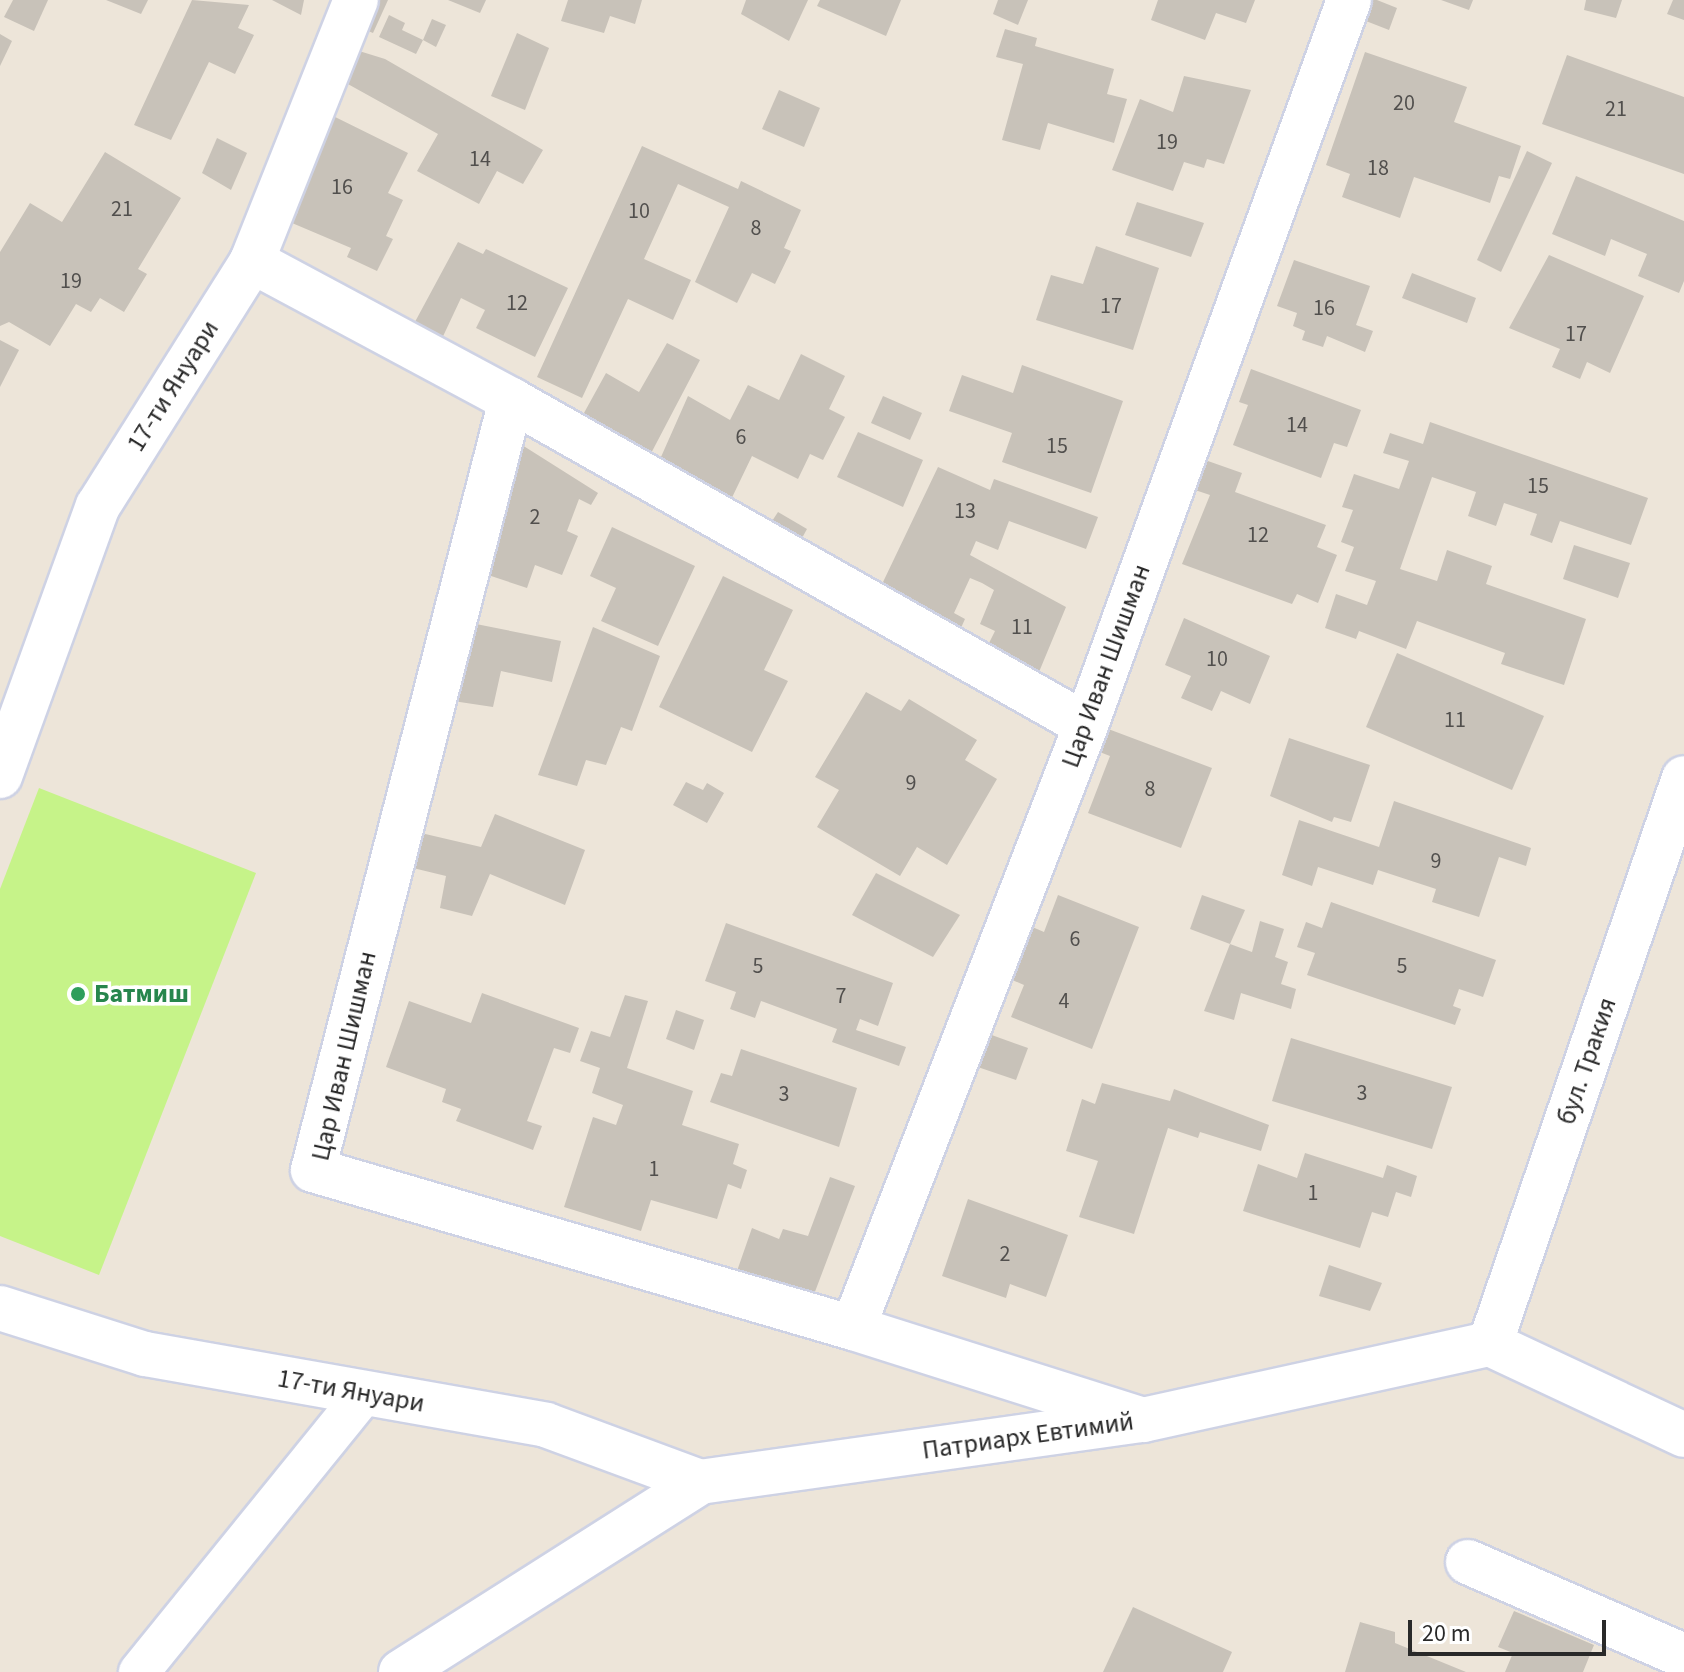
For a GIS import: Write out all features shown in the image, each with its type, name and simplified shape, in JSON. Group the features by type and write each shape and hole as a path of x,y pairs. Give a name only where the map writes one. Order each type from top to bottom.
{"street":[{"name":"17-ти Януари","path":"0,776 98,506 252,261 356,0"},
{"name":"Цар Иван Шишман","path":"853,1328 1086,725 1349,0"},
{"path":"252,261 511,400 1086,725"},
{"name":"Цар Иван Шишман","path":"511,400 313,1170 853,1328 1143,1420"},
{"name":"бул. Тракия","path":"1490,1344 1680,804"},
{"name":"17-ти Януари","path":"0,1308 145,1354 546,1425 700,1482"},
{"path":"1490,1344 1684,1435"},
{"name":"Патриарх Евтимий","path":"401,1672 700,1482 1143,1420 1490,1344"},
{"path":"1468,1562 1684,1656"}],"lane":[{"path":"139,1672 364,1394"}],"green space":[{"path":"39,788 256,873 99,1275 0,1236 0,889"}],"building":[{"path":"13,0 48,0 34,31 4,17"},
{"path":"106,0 148,0 141,14"},
{"path":"192,0 249,5 238,28 254,35 235,74 209,62 171,140 134,125"},
{"path":"272,0 304,0 301,15"},
{"path":"350,0 388,0 373,33 342,20"},
{"path":"448,0 486,0 480,13"},
{"path":"568,0 642,0 635,24 610,16 604,33 561,21"},
{"path":"746,0 808,0 789,41 741,14"},
{"path":"820,0 901,0 886,36 817,6"},
{"path":"998,0 1028,0 1018,25 993,14"},
{"path":"1158,0 1255,0 1246,23 1216,13 1205,40 1151,20"},
{"path":"1353,0 1377,0 1397,8 1389,30 1348,14"},
{"path":"1441,0 1473,0 1469,10"},
{"path":"1586,0 1622,0 1616,18 1584,10"},
{"path":"1673,0 1684,0 1684,20 1667,14"},
{"path":"389,15 405,23 402,30 423,40 416,54 379,37"},
{"path":"432,19 446,25 436,47 423,40"},
{"path":"1005,29 1037,38 1035,46 1114,69 1107,94 1127,99 1114,143 1048,123 1040,150 1002,140 1023,64 996,57"},
{"path":"517,33 549,48 525,110 491,96"},
{"path":"0,34 12,41 0,66"},
{"path":"343,46 385,59 543,150 523,184 497,171 479,204 417,171 438,134 328,73"},
{"path":"1365,52 1467,87 1454,122 1521,146 1510,179 1499,176 1490,203 1414,177 1400,218 1342,197 1350,174 1326,165"},
{"path":"1567,55 1684,97 1684,174 1542,124"},
{"path":"1184,76 1251,90 1224,164 1207,159 1204,168 1184,162 1173,191 1112,170 1140,99 1173,112"},
{"path":"779,90 820,108 804,147 762,129"},
{"path":"325,112 408,153 388,193 403,200 386,236 393,239 377,271 347,257 351,248 292,223 298,212 284,205"},
{"path":"217,138 247,153 231,190 202,173"},
{"path":"642,146 738,189 741,181 801,210 784,248 791,251 775,284 752,273 737,303 695,282 729,207 678,184 644,259 691,280 673,320 628,299 582,398 537,377"},
{"path":"1527,151 1552,163 1501,272 1477,260"},
{"path":"105,152 181,198 138,269 147,274 124,312 100,298 91,312 76,304 50,346 9,322 0,326 0,252 30,203 62,222"},
{"path":"1576,176 1684,221 1684,281 1679,293 1638,276 1647,254 1611,239 1605,256 1552,234"},
{"path":"1137,202 1204,223 1191,257 1125,235"},
{"path":"458,242 483,254 486,249 568,288 535,357 476,328 485,310 461,298 438,347 409,333"},
{"path":"1096,246 1159,268 1133,350 1036,320 1051,275 1083,284"},
{"path":"1549,255 1644,296 1610,373 1587,362 1580,379 1552,367 1560,349 1509,328"},
{"path":"1294,260 1370,286 1356,325 1373,331 1365,352 1327,336 1323,347 1302,340 1305,331 1293,326 1297,313 1277,306"},
{"path":"1412,273 1476,298 1467,323 1402,298"},
{"path":"0,340 19,350 0,387"},
{"path":"667,343 700,360 647,461 579,422 606,373 639,392"},
{"path":"801,354 845,376 829,409 845,417 823,460 810,454 798,479 752,456 726,510 657,466 688,396 730,420 748,385 779,400"},
{"path":"1022,365 1123,401 1091,493 1002,462 1012,433 949,411 962,375 1013,393"},
{"path":"1251,369 1361,410 1347,447 1334,443 1321,478 1233,445 1248,405 1239,402"},
{"path":"883,396 922,413 910,440 871,423"},
{"path":"1430,422 1648,498 1631,545 1560,521 1552,543 1530,535 1537,514 1504,503 1496,526 1468,516 1476,492 1432,477 1400,569 1437,581 1447,550 1492,566 1486,584 1586,619 1564,685 1501,664 1505,653 1417,621 1406,649 1359,631 1356,639 1325,628 1336,594 1367,605 1376,581 1345,571 1354,547 1341,542 1353,510 1342,507 1354,474 1399,489 1409,461 1383,453 1390,433 1423,444"},
{"path":"858,432 923,460 903,507 837,477"},
{"path":"522,445 598,493 591,505 579,499 567,531 578,536 562,575 535,565 527,588 479,572"},
{"path":"1188,454 1242,473 1235,492 1326,525 1317,547 1337,555 1318,603 1297,594 1292,604 1182,564 1210,495 1177,484"},
{"path":"938,467 990,490 994,479 1098,517 1086,549 1009,521 998,550 976,541 970,555 1066,607 1029,696 988,645 995,631 980,624 994,590 970,578 954,613 965,619 951,650 873,603"},
{"path":"778,512 807,529 792,556 763,535"},
{"path":"612,527 695,566 658,646 601,621 616,588 590,576"},
{"path":"1574,545 1630,563 1618,598 1563,579"},
{"path":"723,576 793,610 764,670 788,681 752,752 659,707"},
{"path":"1184,618 1270,656 1250,704 1221,691 1212,711 1181,698 1191,676 1165,665"},
{"path":"471,623 561,641 552,682 501,671 493,707 453,701"},
{"path":"593,627 660,656 632,731 621,727 606,765 586,760 577,786 538,775"},
{"path":"1397,653 1544,716 1512,790 1366,727"},
{"path":"866,692 901,711 909,699 977,740 965,760 997,779 947,865 917,847 900,876 817,827 839,790 815,777"},
{"path":"1087,721 1212,768 1181,848 1088,813 1110,756 1079,744"},
{"path":"1289,738 1370,765 1351,822 1334,817 1332,822 1270,796"},
{"path":"686,782 703,790 707,783 724,793 707,823 673,805"},
{"path":"1394,801 1531,848 1526,866 1499,857 1479,917 1432,902 1436,889 1378,870 1373,885 1318,867 1312,886 1282,875 1299,820 1379,847"},
{"path":"495,814 585,850 565,905 490,874 472,916 440,908 446,876 413,868 421,833 481,847"},
{"path":"876,873 960,915 933,957 852,915"},
{"path":"1058,895 1139,927 1092,1049 1011,1017 1024,985 1010,979 1023,923 1044,932"},
{"path":"1202,895 1245,910 1230,944 1190,929"},
{"path":"1331,902 1496,960 1483,997 1459,989 1453,1006 1461,1009 1455,1025 1307,975 1315,953 1297,947 1306,922 1322,928"},
{"path":"1260,921 1284,929 1275,957 1288,962 1281,984 1296,989 1291,1009 1241,993 1234,1020 1204,1011 1230,944 1252,952"},
{"path":"726,923 893,983 878,1026 860,1019 856,1030 906,1047 899,1066 832,1042 837,1029 761,1001 755,1018 730,1009 736,992 705,981"},
{"path":"482,993 579,1028 570,1053 554,1048 527,1121 542,1126 533,1150 456,1121 461,1109 442,1102 446,1089 386,1067 409,1001 471,1023"},
{"path":"625,995 648,1001 627,1068 693,1091 682,1125 739,1144 733,1164 747,1170 741,1189 728,1184 717,1219 651,1200 641,1231 564,1207 593,1117 616,1125 623,1105 592,1093 600,1068 580,1061 591,1031 610,1037"},
{"path":"676,1010 704,1020 694,1050 666,1039"},
{"path":"975,1029 1028,1048 1016,1080 963,1062"},
{"path":"1291,1038 1452,1087 1432,1149 1272,1101"},
{"path":"741,1049 857,1088 839,1147 710,1102 721,1073 732,1076"},
{"path":"1102,1083 1170,1101 1174,1089 1269,1125 1261,1151 1200,1132 1198,1138 1168,1128 1134,1234 1079,1217 1098,1161 1066,1151 1082,1099 1095,1104"},
{"path":"1305,1153 1383,1178 1387,1165 1417,1176 1411,1197 1396,1192 1388,1217 1372,1212 1360,1248 1243,1211 1258,1164 1297,1178"},
{"path":"830,1177 855,1186 813,1297 737,1271 752,1228 779,1239 783,1229 808,1236"},
{"path":"968,1199 1068,1235 1046,1297 1010,1284 1006,1298 942,1276"},
{"path":"1329,1265 1382,1283 1370,1311 1319,1296"},
{"path":"1133,1607 1232,1652 1223,1672 1103,1672"},
{"path":"1514,1611 1594,1645 1583,1672 1505,1672 1513,1653 1498,1647"},
{"path":"1360,1622 1395,1632 1395,1643 1466,1672 1345,1672"}],"place":[{"name":"Батмиш","path":"78,994"}]}
